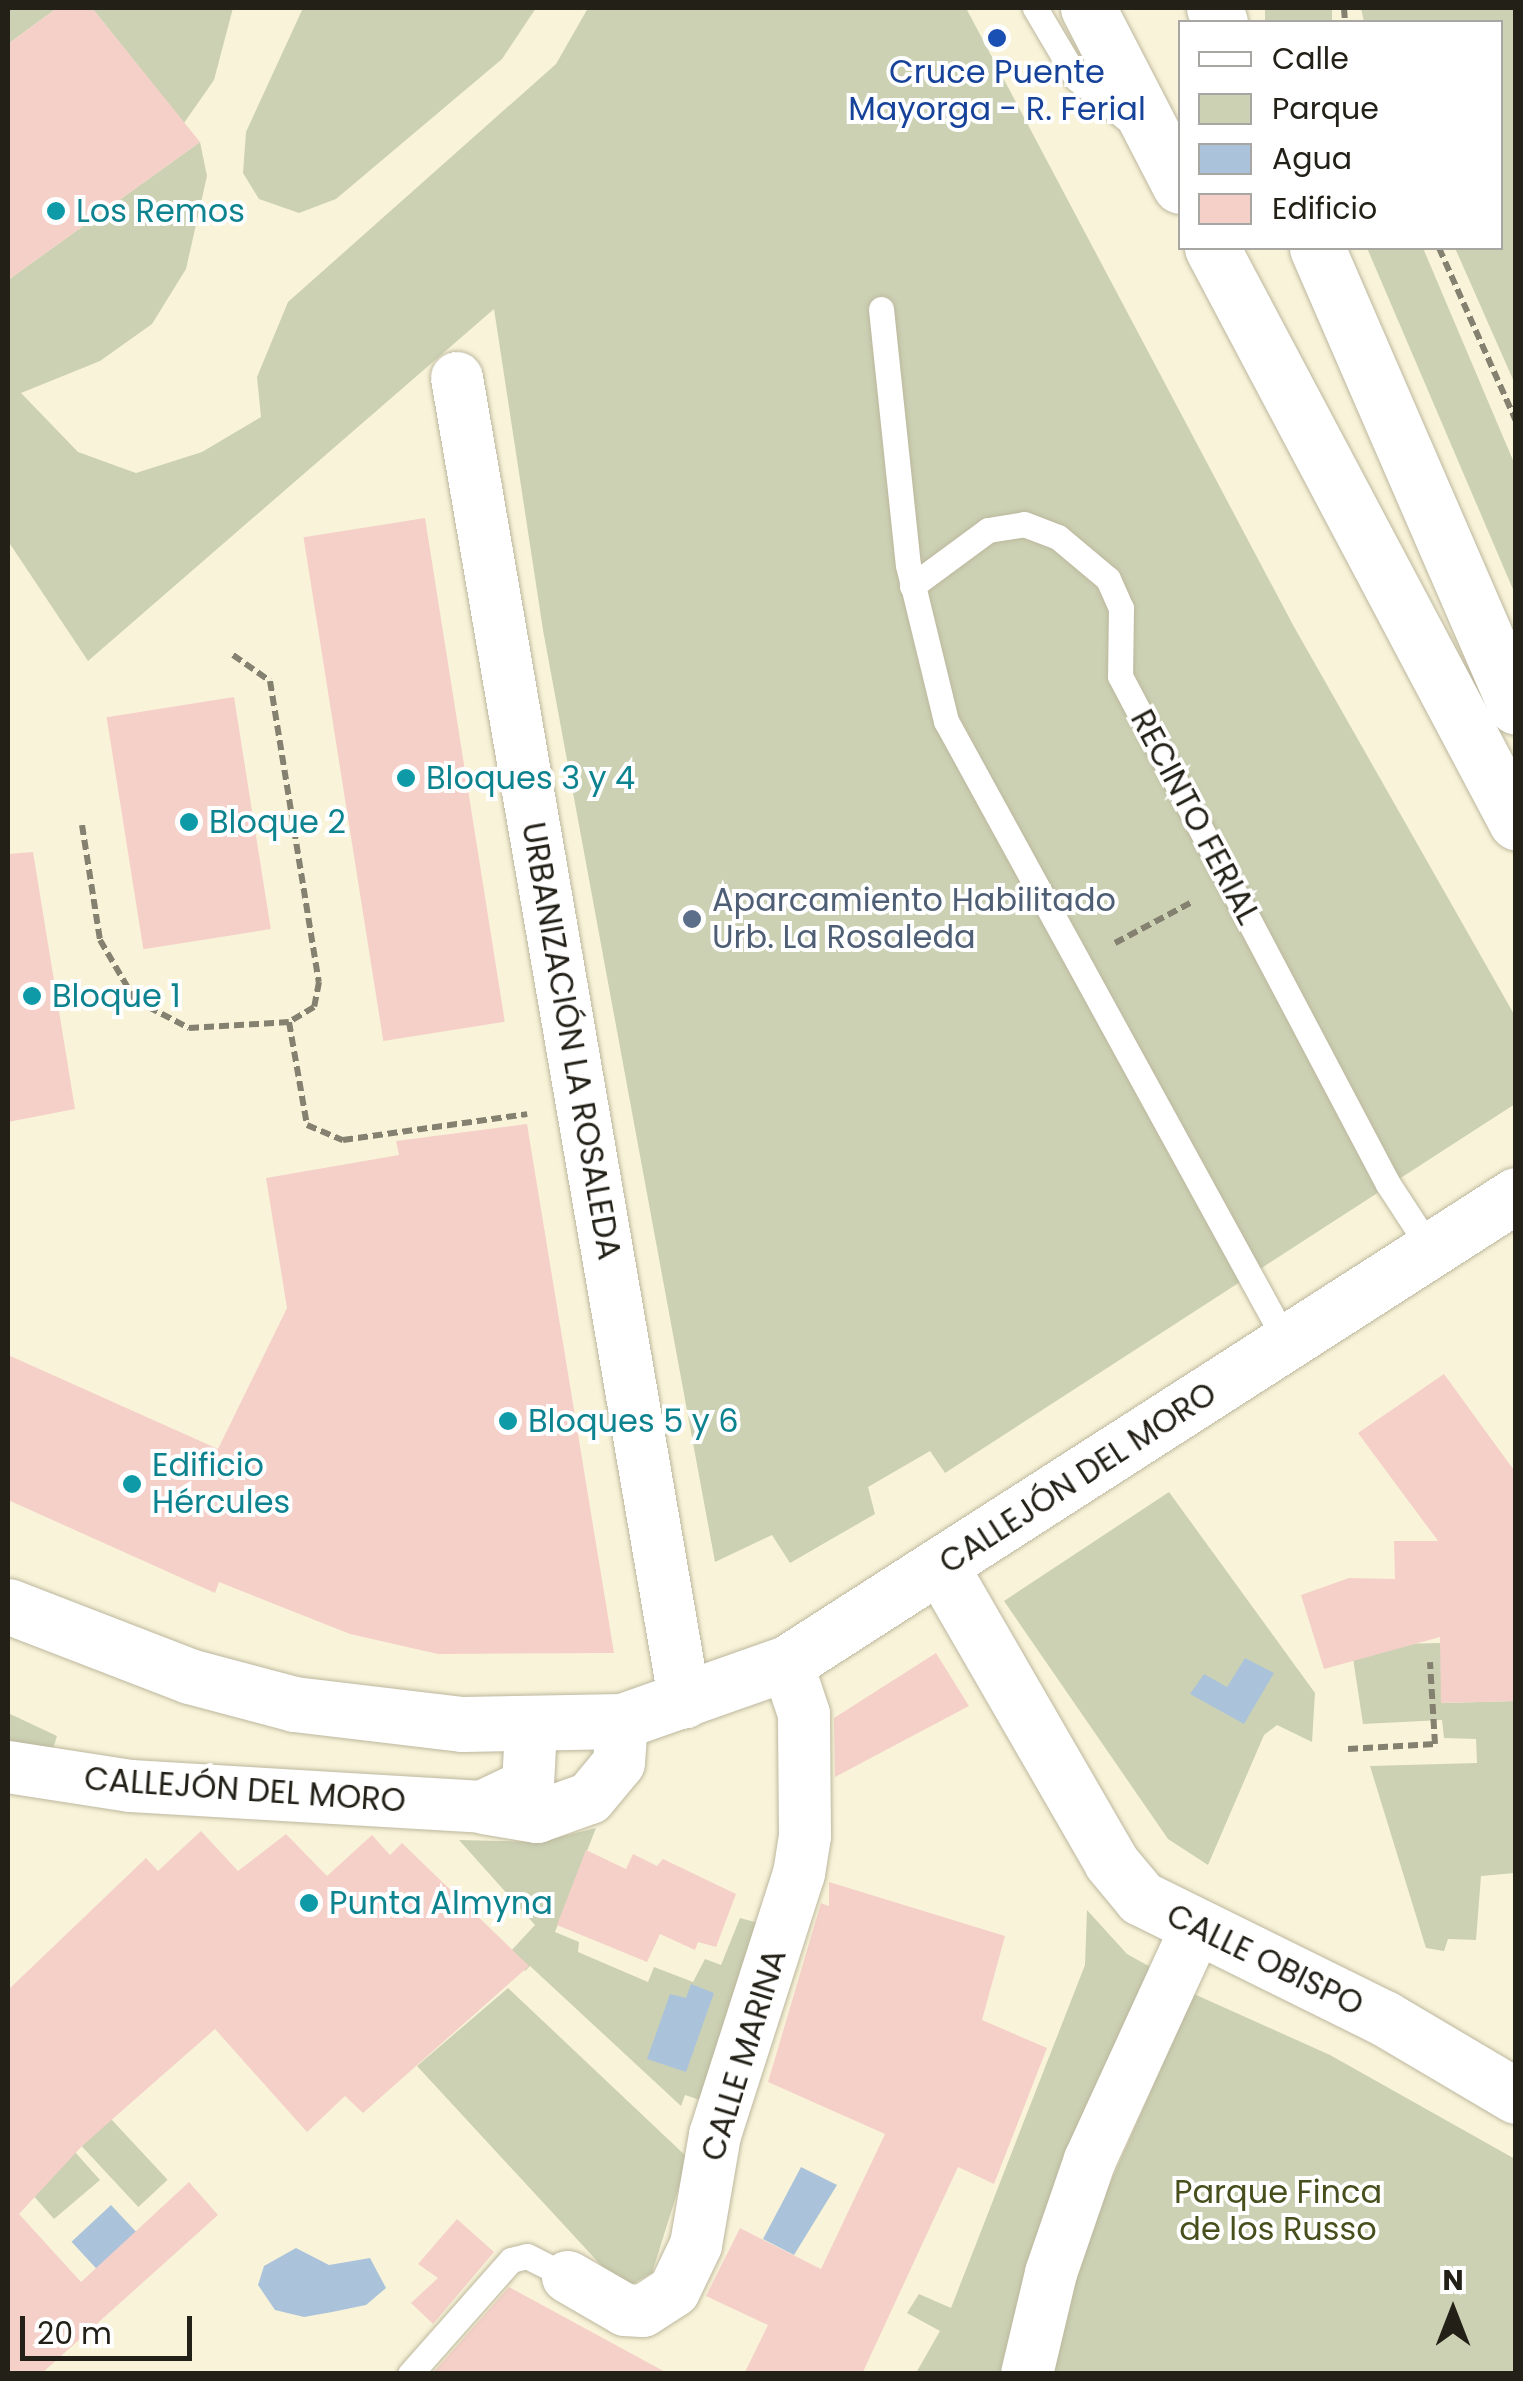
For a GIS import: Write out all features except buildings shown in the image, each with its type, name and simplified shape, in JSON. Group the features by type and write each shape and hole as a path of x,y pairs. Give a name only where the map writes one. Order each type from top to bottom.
{"main road":[{"path":"1088,8 1170,165"},
{"path":"1213,250 1516,822"},
{"path":"1318,250 1516,707"},
{"name":"CALLEJÓN DEL MORO","path":"531,1727 622,1721 685,1703 787,1663 1516,1195"},
{"name":"CALLE OBISPO","path":"941,1567 1111,1862 1141,1898 1384,2018 1516,2096"},
{"path":"8,1606 172,1670 294,1704 531,1727"}],"street":[{"name":"URBANIZACIÓN LA ROSALEDA","path":"457,378 685,1703"},
{"name":"CALLE MARINA","path":"568,2277 626,2310 644,2311 674,2291 696,2244 714,2135 799,1874 805,1836 804,1714 787,1663"},
{"name":"CALLEJÓN DEL MORO","path":"8,1767 131,1786 482,1807 537,1816 590,1798 619,1762 622,1721"},
{"name":"CALLEJÓN DEL MORO","path":"482,1807 528,1785 531,1727"},
{"path":"1027,2374 1050,2272 1090,2160 1196,1928"}],"lane":[{"path":"1035,8 1077,79 1170,165"},
{"path":"881,309 912,586 946,720 1286,1343"},
{"name":"RECINTO FERIAL","path":"912,586 988,530 1024,524 1084,555 1108,579 1121,608 1120,676 1388,1184 1431,1250"},
{"name":"CALLE MARINA","path":"410,2374 510,2260 527,2256 568,2277"}],"path":[{"path":"1440,250 1516,421"},
{"path":"82,825 100,940 135,1000 189,1028 289,1022 314,1007 319,982 270,681 233,655"},
{"path":"1078,962 1230,882"},
{"path":"289,1022 308,1126 333,1139 582,1106"},
{"path":"1348,1749 1435,1744 1430,1662"}],"green space":[{"path":"8,8 57,8 8,44"},
{"path":"92,8 233,8 214,80 184,123"},
{"path":"303,8 536,8 502,59 336,199 299,213 259,199 243,173 246,132"},
{"path":"588,8 966,8 1293,625 1515,1016 1515,1104 945,1473 930,1451 868,1487 875,1514 790,1563 772,1535 715,1562 543,630 494,309 88,661 8,541 8,280 200,142 207,176 186,269 152,324 100,361 21,393 78,452 136,473 202,452 261,417 257,377 288,302 556,64"},
{"path":"1265,8 1332,8 1332,20 1265,20"},
{"path":"1361,8 1515,8 1515,384 1456,250 1503,250 1503,20 1364,20"},
{"path":"1368,250 1424,250 1515,465 1515,594"},
{"path":"1169,1492 1315,1693 1312,1742 1277,1725 1264,1735 1208,1865 1168,1839 1004,1601"},
{"path":"1441,1643 1442,1703 1515,1701 1515,1873 1481,1876 1476,1940 1448,1939 1444,1951 1426,1948 1370,1766 1477,1763 1476,1739 1444,1738 1442,1720 1363,1724 1351,1645"},
{"path":"8,1713 57,1736 53,1749 8,1741"},
{"path":"596,1828 555,1932 579,1942 578,1952 648,1982 654,1967 693,1982 705,1959 721,1965 740,1918 762,1924 706,2102 685,2095 681,2106 530,1966 525,1971 510,1952 535,1925 459,1840 539,1842"},
{"path":"1087,1910 1127,1954 1154,1969 1011,2373 916,2373 940,2331 907,2313 919,2294 951,2308 1085,1965"},
{"path":"508,1988 688,2158 652,2273 623,2289 417,2066"},
{"name":"Parque Finca de los Russo","path":"1194,1994 1330,2055 1515,2159 1515,2373 1051,2374 1062,2318 1099,2208"},
{"path":"111,2119 168,2180 138,2207 82,2146"},
{"path":"66,2142 100,2180 54,2219 8,2167 24,2152"}],"water":[{"path":"1245,1658 1274,1673 1244,1724 1190,1694 1204,1674 1227,1687"},
{"path":"691,1984 714,1993 686,2072 647,2059 670,1994 686,1998"},
{"path":"801,2167 837,2185 794,2255 763,2239"},
{"path":"111,2205 136,2232 97,2269 72,2242"},
{"path":"296,2248 329,2265 370,2258 386,2288 366,2305 332,2312 304,2317 275,2310 258,2285 264,2266"}],"place":[{"name":"Cruce Puente Mayorga - R. Ferial","path":"997,38"},
{"name":"Los Remos","path":"56,211"},
{"name":"Bloques 3 y 4","path":"406,778"},
{"name":"Bloque 2","path":"189,822"},
{"name":"Aparcamiento Habilitado Urb. La Rosaleda","path":"692,919"},
{"name":"Bloque 1","path":"32,996"},
{"name":"Bloques 5 y 6","path":"508,1421"},
{"name":"Edificio Hércules","path":"132,1484"},
{"name":"Punta Almyna","path":"309,1903"}]}
